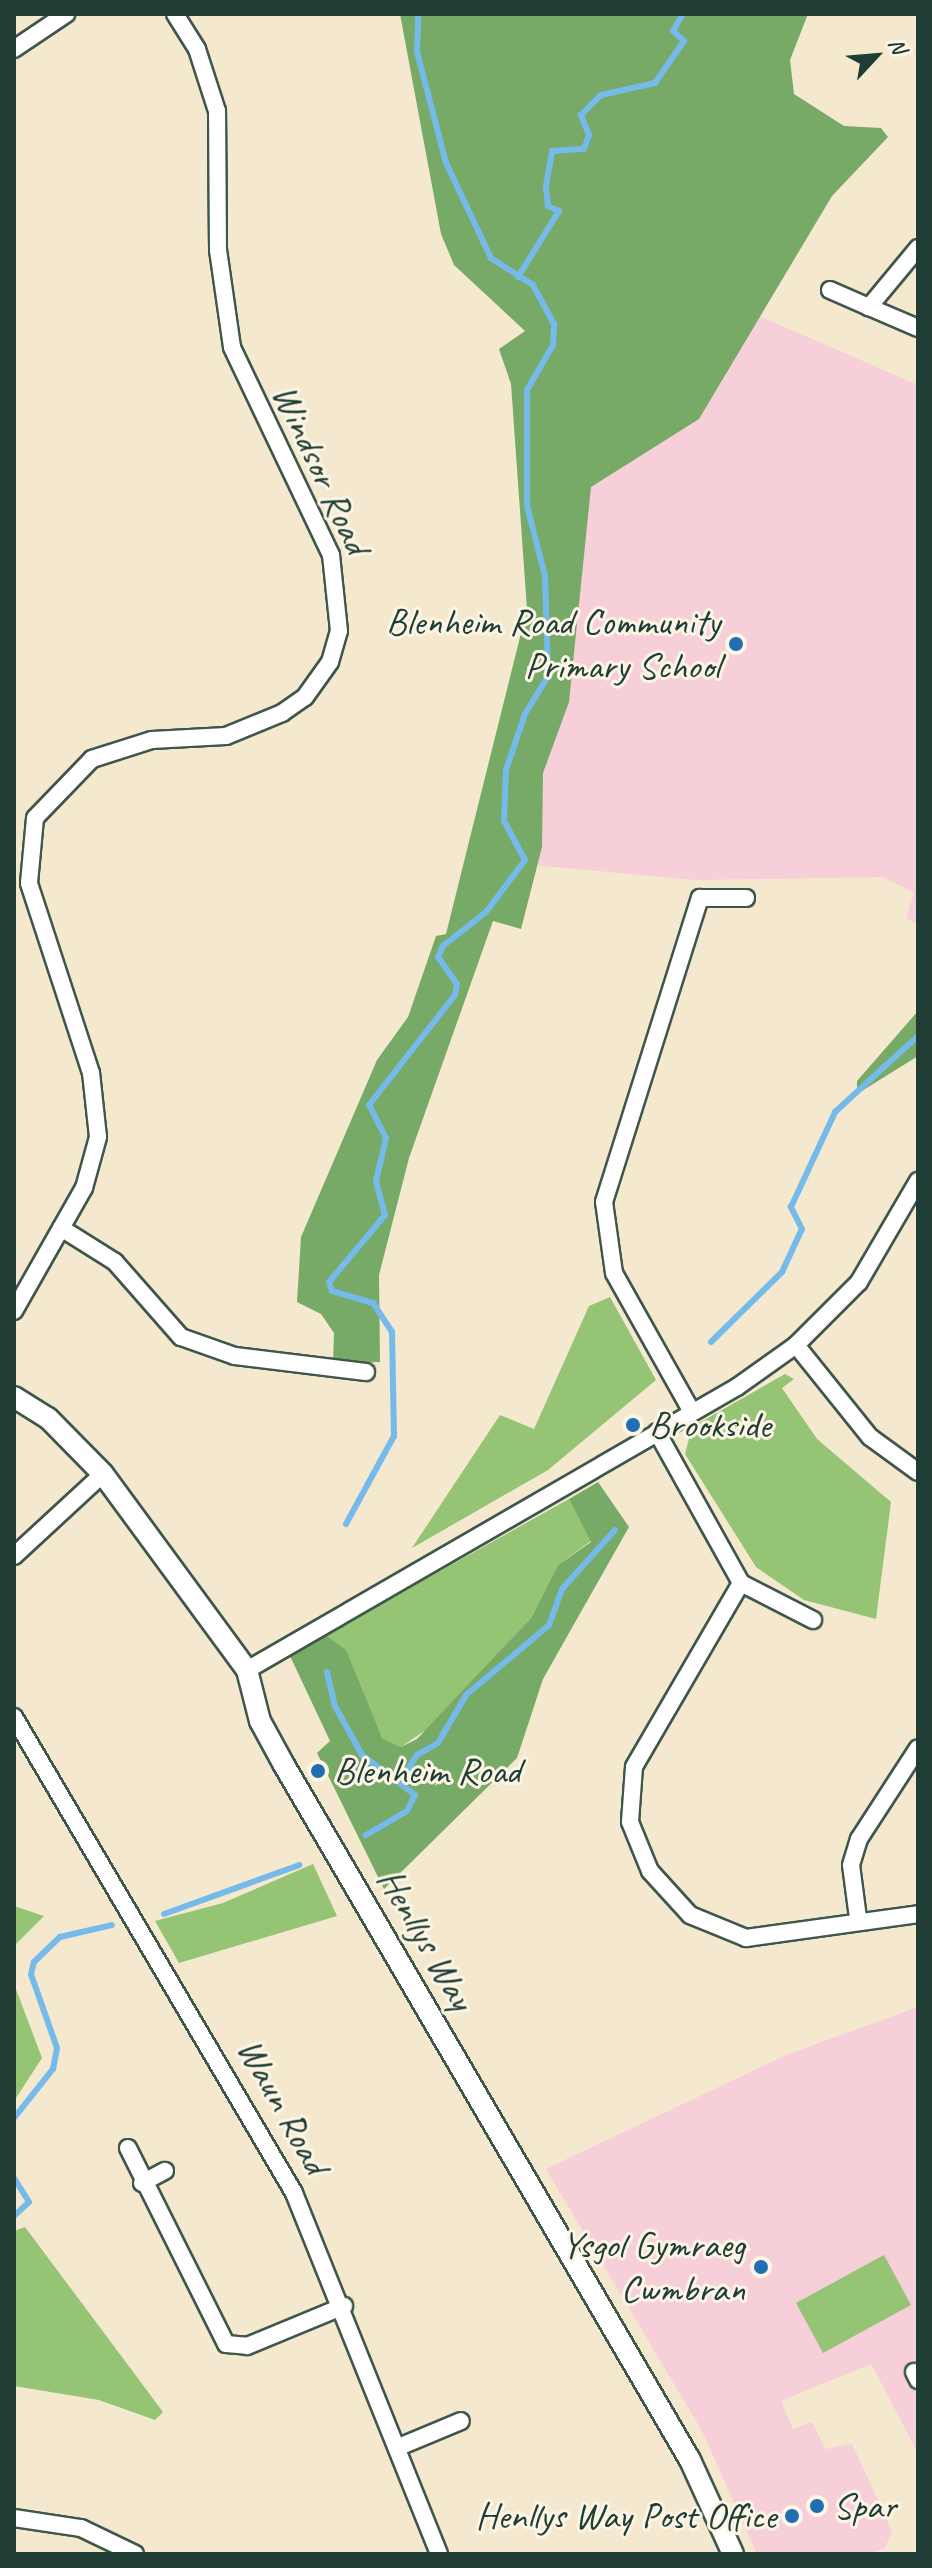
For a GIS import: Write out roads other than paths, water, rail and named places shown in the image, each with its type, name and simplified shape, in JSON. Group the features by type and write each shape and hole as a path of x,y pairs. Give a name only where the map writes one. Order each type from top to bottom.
{"street":[{"path":"14,49 66,14"},
{"name":"Windsor Road","path":"14,1311 61,1228 94,1158 98,1111 29,883 35,818 92,759 152,740 226,736 282,713 305,697 330,662 341,609 331,555 232,347 218,253 217,111 197,49 175,14"},
{"path":"869,307 918,248"},
{"path":"830,290 918,328"},
{"path":"692,1412 614,1273 604,1202 700,898 746,898"},
{"path":"247,1670 692,1412 796,1345 859,1282 918,1181"},
{"path":"61,1228 115,1262 181,1337 235,1356 366,1372"},
{"path":"796,1345 870,1437 918,1472"},
{"name":"Henllys Way","path":"14,1397 48,1418 103,1474 247,1670 260,1721 284,1765 690,2460 733,2554"},
{"path":"657,1432 741,1583 813,1620"},
{"path":"14,1556 103,1474"},
{"path":"741,1583 634,1767 630,1822 638,1847 669,1893 717,1931 780,1936 858,1918 918,1914"},
{"name":"Waun Road","path":"14,1717 244,2100 344,2306 439,2554"},
{"path":"858,1918 851,1865 859,1839 918,1748"},
{"path":"128,2148 142,2183 226,2344 247,2346 344,2306"},
{"path":"142,2183 165,2171"},
{"path":"399,2447 461,2421"},
{"path":"14,2518 81,2528 135,2554"}],"waterway":[{"path":"346,1524 394,1436 392,1332 373,1303 332,1291 329,1282 385,1215 376,1181 386,1138 369,1105 455,995 457,984 438,957 443,946 486,912 525,860 504,821 506,770 525,714 548,676 545,576 527,506 527,390 553,345 554,324 533,285 491,258 446,163 417,52 418,14"},
{"path":"518,277 559,211 548,206 546,186 552,151 584,149 589,135 581,115 601,95 655,83 684,41 673,31 683,14"},
{"path":"711,1342 782,1272 802,1229 791,1207 835,1112 918,1036"},
{"path":"402,1779 417,1755 438,1743 466,1695 549,1625 562,1589 615,1530"},
{"path":"327,1672 335,1706 362,1755 415,1795 407,1811 366,1835"},
{"path":"164,1914 299,1865"},
{"path":"14,2118 53,2069 57,2048 31,1974 34,1962 60,1937 112,1925"},
{"path":"14,2178 29,2202 14,2216"}],"place":[{"name":"Blenheim Road Community Primary School","path":"736,644"},
{"name":"Brookside","path":"633,1425"},
{"name":"Blenheim Road","path":"318,1771"},
{"name":"Ysgol Gymraeg Cwmbran","path":"761,2267"},
{"name":"Spar","path":"817,2506"},
{"name":"Henllys Way Post Office","path":"792,2516"}]}
